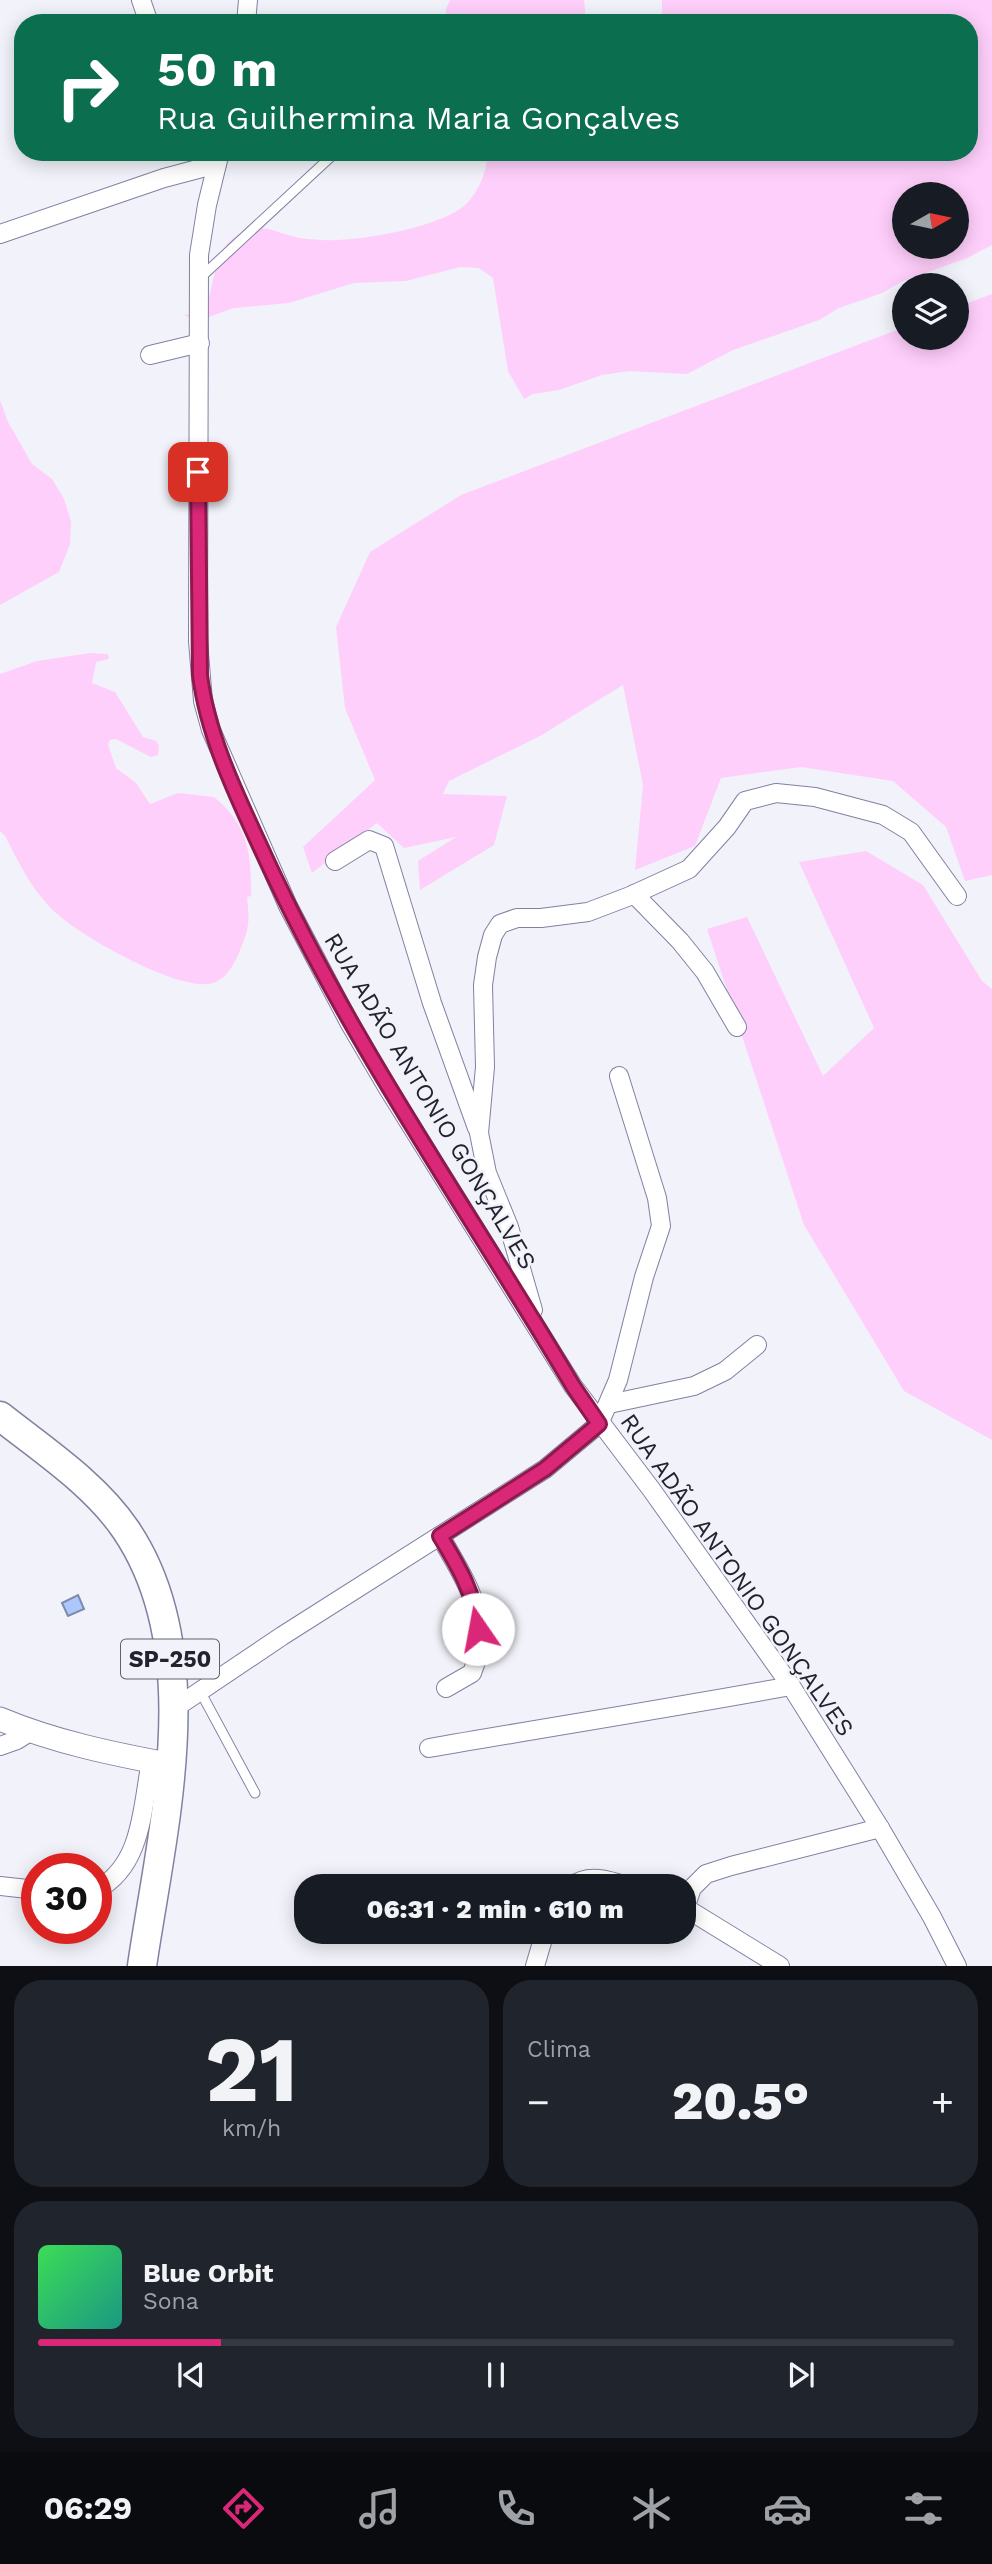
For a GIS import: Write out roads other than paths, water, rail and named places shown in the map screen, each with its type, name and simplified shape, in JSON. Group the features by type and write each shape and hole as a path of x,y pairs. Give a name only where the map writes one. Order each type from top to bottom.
{"main road":[{"name":"SP-250","path":"0,1416 95,1495 125,1528 148,1569 162,1611 175,1708 161,1763 142,1965"}],"street":[{"path":"0,234 191,161"},
{"name":"RUA ADÃO ANTONIO GONÇALVES","path":"217,161 199,255 198,641 203,701 211,730 282,893 349,1024 573,1386 791,1686 880,1828 957,1965"},
{"path":"150,355 200,343"},
{"path":"479,1133 485,1067 484,985 487,957 500,924 517,918 588,912 689,869 727,827 745,801 776,793 816,797 883,815 911,832 957,896"},
{"path":"335,862 369,841 384,846 432,1003 479,1133 486,1173 509,1227 538,1327"},
{"path":"634,894 680,941 705,972 737,1027"},
{"path":"175,1708 345,1595 545,1469 599,1424 618,1380 644,1277 661,1226 657,1198 619,1076"},
{"path":"609,1404 694,1386 725,1371 757,1345"},
{"path":"440,1536 468,1585 477,1614 480,1645 472,1673 446,1688"},
{"path":"429,1748 791,1686"},
{"path":"0,1719 93,1749 161,1763 132,1854 112,1880"},
{"path":"0,1746 31,1731"},
{"path":"696,1884 706,1874 731,1866 880,1828"},
{"path":"0,1886 21,1888"},
{"path":"696,1915 780,1965"},
{"path":"535,1965 541,1944"}],"lane":[{"path":"199,279 326,161"},
{"path":"200,1691 255,1793"}]}
